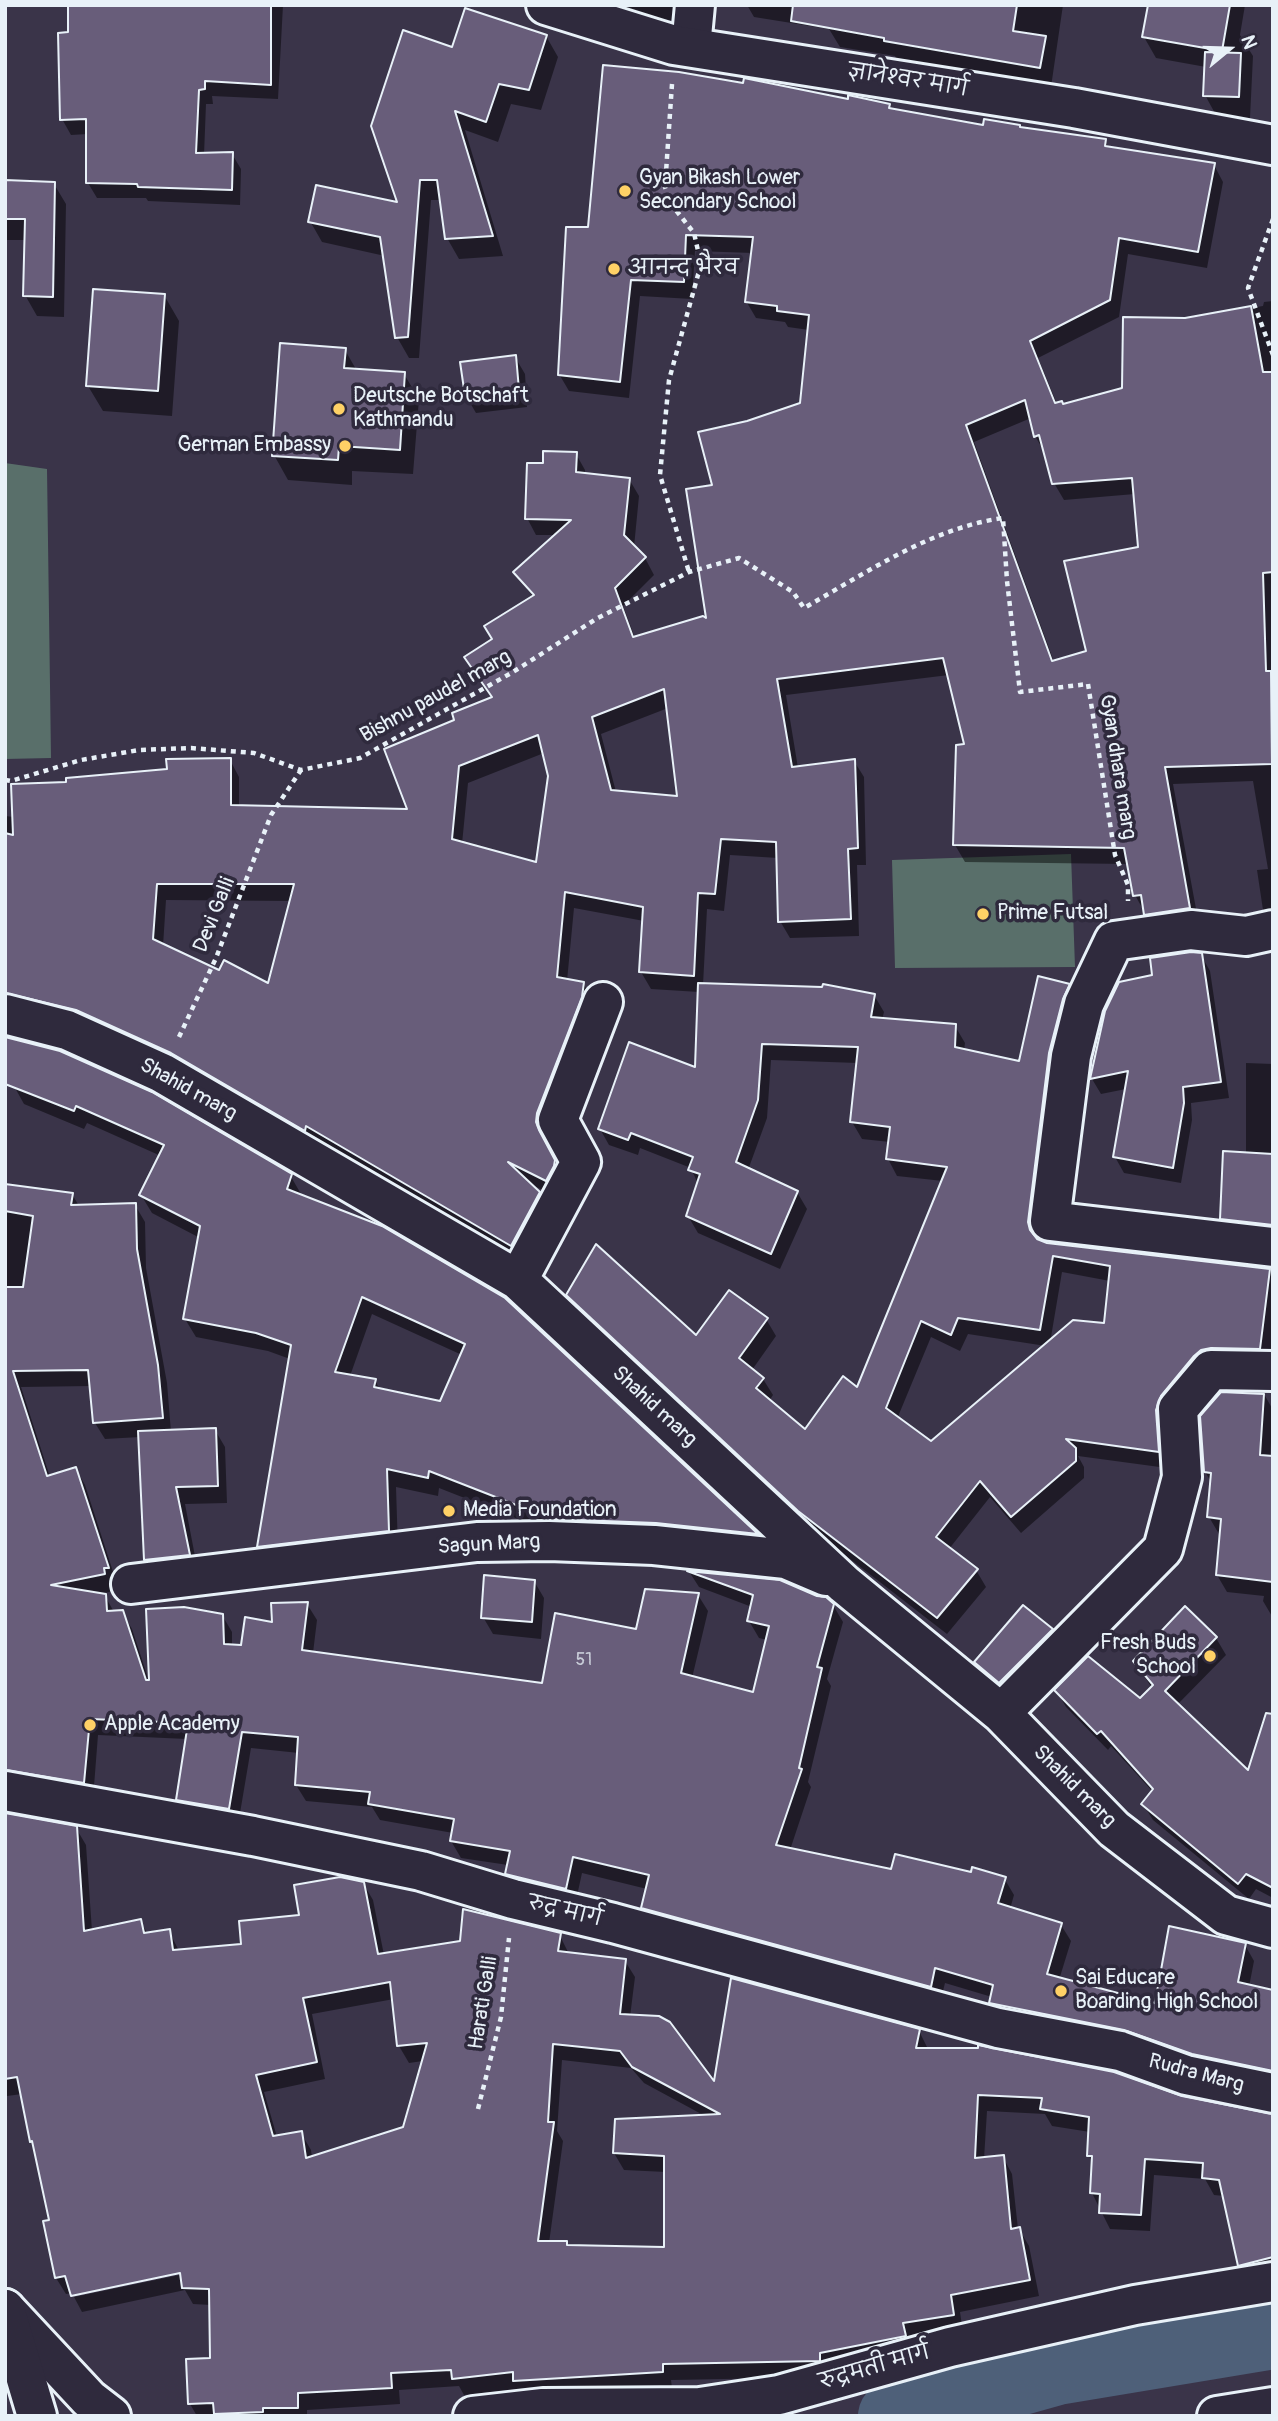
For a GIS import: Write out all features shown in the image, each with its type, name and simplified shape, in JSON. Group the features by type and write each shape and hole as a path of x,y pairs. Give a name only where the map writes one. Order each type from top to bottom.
{"street":[{"name":"ज्ञानेश्वर मार्ग","path":"546,5 683,46 1074,108 1273,145"},
{"path":"683,46 695,5"},
{"path":"1273,930 1246,936 1191,930 1114,941 1084,1004 1071,1056 1050,1221 1273,1247"},
{"path":"518,1280 581,1162 558,1120 603,1002"},
{"name":"Shahid marg","path":"5,1014 67,1030 162,1073 518,1280 844,1584 1001,1713 1114,1829 1226,1915 1273,1928"},
{"path":"1001,1713 1163,1549 1182,1477 1178,1409 1211,1370 1273,1371"},
{"name":"Sagun Marg","path":"131,1584 477,1542 550,1541 654,1545 786,1559 844,1584"},
{"name":"रुद्र मार्ग","path":"5,1791 421,1871 513,1899 613,1923 998,2028 1120,2051"},
{"name":"Rudra Marg","path":"1120,2051 1186,2075 1273,2092"},
{"name":"रुद्रमती मार्ग","path":"473,2416 543,2408 700,2407 779,2395 950,2347 1135,2305 1273,2282"},
{"path":"5,2309 37,2416"},
{"path":"5,2309 89,2399 111,2416"},
{"path":"1217,2416 1273,2407"}],"path":[{"path":"683,46 665,187 671,204 694,233 701,264 669,380 660,475 688,572"},
{"path":"1273,219 1248,288 1273,355"},
{"name":"Gyan dhara marg","path":"739,558 793,592 804,608 898,554 976,522 1003,518 1007,581 1020,692 1088,684 1115,855 1128,886 1128,907"},
{"name":"Bishnu paudel marg","path":"301,770 360,758 513,673 596,619 688,572 739,558"},
{"path":"5,780 11,781 81,760 139,750 191,748 254,753 301,770"},
{"name":"Devi Galli","path":"162,1073 216,958 271,816 301,770"},
{"name":"Harati Galli","path":"478,2109 501,2017 513,1899"}],"green space":[{"path":"5,463 47,469 51,758 5,759"},
{"name":"Prime Futsal","path":"1071,854 1075,967 895,968 892,860"}],"building":[{"path":"68,5 271,5 271,85 205,81 205,89 199,90 196,153 233,152 232,190 86,183 86,119 60,120 58,33 68,32"},
{"path":"793,5 1017,5 1013,31 1046,36 1040,68 884,41 884,38 791,21"},
{"path":"1148,5 1230,5 1222,51 1142,37"},
{"path":"465,8 547,35 529,90 499,84 486,122 455,111 493,236 445,239 437,180 420,180 408,337 395,338 380,237 308,222 316,185 397,202 371,126 403,30 452,47"},
{"path":"1205,52 1241,53 1239,97 1203,96"},
{"path":"603,65 679,72 743,83 744,78 848,99 848,95 890,104 889,108 983,125 984,119 1106,139 1105,146 1215,163 1198,252 1119,238 1110,300 1030,341 1055,403 1062,401 1063,404 1122,388 1123,317 1185,318 1251,306 1263,372 1273,372 1273,572 1263,573 1266,671 1271,671 1272,764 1165,767 1190,908 1144,915 1141,895 1133,896 1124,848 953,845 956,745 964,744 943,658 777,679 792,767 855,759 858,848 848,849 851,919 778,922 776,842 721,839 715,894 698,893 694,976 639,972 643,907 565,892 557,977 584,982 582,997 537,1113 536,1122 555,1160 554,1166 546,1181 508,1162 540,1192 511,1246 306,1126 305,1131 171,1053 76,1010 5,993 5,833 13,835 11,784 66,782 66,778 167,769 166,759 231,758 231,805 407,809 384,749 454,720 452,713 492,697 464,657 492,639 484,626 534,595 513,572 571,520 525,519 527,463 543,463 543,451 577,452 576,472 630,478 624,535 646,557 615,588 633,637 703,616 706,618 686,489 712,485 698,432 747,421 800,403 809,315 777,311 777,306 745,302 753,237 686,235 684,282 631,280 620,382 558,375 566,227 588,227","holes":["1025,400 1034,437 1039,435 1052,484 1132,478 1138,547 1064,561 1086,651 1052,661 966,425","664,689 677,796 611,790 592,717","538,735 548,776 536,862 452,839 459,766","157,884 294,884 268,983 224,960 219,970 153,939"]},
{"path":"5,180 55,182 53,297 23,296 25,219 5,219"},
{"path":"93,289 165,294 158,391 86,386"},
{"name":"Deutsche Botschaft Kathmandu","path":"280,343 346,348 344,368 405,372 400,450 339,446 338,460 272,456"},
{"path":"516,355 519,390 465,396 460,362"},
{"path":"1202,953 1221,1082 1183,1087 1184,1103 1173,1168 1113,1157 1128,1071 1090,1079 1105,1011 1119,982 1152,975 1150,958"},
{"path":"1038,976 1070,984 1063,999 1049,1053 1028,1222 1037,1239 1047,1243 1270,1269 1260,1349 1211,1348 1201,1350 1194,1356 1161,1396 1156,1410 1159,1452 1066,1439 1076,1448 1076,1461 1011,1517 980,1481 936,1537 978,1569 937,1618 798,1511 566,1295 596,1244 696,1335 729,1290 768,1318 739,1358 764,1378 756,1388 805,1429 843,1376 857,1387 947,1167 886,1159 890,1127 850,1122 858,1047 762,1044 758,1100 736,1162 798,1191 771,1254 686,1216 700,1174 688,1170 693,1157 631,1133 628,1140 598,1129 629,1042 695,1067 698,983 822,987 823,984 875,994 871,1017 956,1024 955,1047 1019,1061","holes":["1053,1256 1110,1266 1104,1323 1073,1320 931,1441 886,1408 921,1321 951,1335 958,1318 1040,1330"]},
{"path":"5,1037 60,1051 152,1092 292,1174 287,1189 382,1226 505,1298 758,1534 656,1523 552,1519 429,1471 428,1478 387,1469 389,1531 257,1547 291,1345 256,1333 183,1319 200,1226 139,1195 164,1145 76,1106 74,1111 5,1084","holes":["362,1297 465,1344 440,1401 374,1387 376,1379 335,1372"]},
{"path":"1223,1151 1273,1154 1273,1225 1220,1219"},
{"path":"5,1184 73,1193 71,1205 136,1203 137,1249 158,1365 163,1418 93,1423 88,1370 13,1371 47,1476 76,1467 109,1568 104,1568 105,1574 51,1585 106,1594 107,1611 123,1610 146,1680 149,1680 146,1609 184,1607 223,1614 224,1644 241,1645 245,1617 272,1622 271,1603 308,1602 302,1650 542,1683 555,1613 636,1629 645,1589 699,1593 681,1673 753,1692 769,1626 747,1621 753,1595 687,1571 780,1580 817,1596 826,1597 834,1604 817,1667 822,1668 799,1768 802,1769 776,1845 891,1869 895,1854 971,1872 972,1867 1006,1877 998,1903 1062,1923 1047,1974 1155,2003 1169,1926 1246,1943 1238,1982 1273,1990 1273,2071 1192,2054 1124,2030 989,2003 993,1985 935,1968 931,1987 641,1908 649,1875 573,1857 566,1889 505,1874 510,1851 450,1841 454,1819 368,1804 370,1792 295,1785 298,1737 242,1732 229,1809 176,1800 188,1723 90,1719 84,1783 5,1770 5,1287 23,1287 33,1216 5,1211"},
{"path":"1221,1392 1264,1394 1260,1455 1273,1456 1273,1582 1216,1575 1221,1519 1207,1517 1211,1473 1204,1472 1200,1416"},
{"path":"216,1428 218,1486 176,1487 190,1555 144,1560 138,1431"},
{"path":"484,1575 535,1580 532,1622 481,1618"},
{"path":"1023,1605 1053,1629 999,1683 974,1662"},
{"path":"1185,1606 1217,1637 1165,1691 1248,1770 1266,1713 1273,1714 1273,1888 1246,1874 1238,1884 1141,1804 1153,1789 1101,1731 1097,1734 1054,1690 1088,1656 1140,1698 1153,1685 1133,1661"},
{"path":"5,1813 77,1826 84,1931 141,1919 144,1933 170,1929 173,1950 241,1944 239,1921 299,1915 294,1885 340,1877 364,1882 378,1954 460,1941 463,1909 561,1933 558,1951 626,1959 620,2014 659,2016 670,2022 714,2081 731,1978 920,2029 916,2048 978,2048 978,2045 1114,2072 1182,2096 1273,2114 1273,2257 1238,2266 1219,2180 1202,2178 1203,2163 1145,2159 1141,2215 1099,2213 1100,2194 1090,2193 1092,2156 1087,2156 1089,2117 1040,2109 1042,2098 978,2095 975,2158 1004,2155 1011,2229 1020,2227 1030,2280 951,2295 954,2315 903,2323 906,2336 820,2353 820,2361 663,2364 663,2372 513,2381 513,2372 452,2379 451,2370 391,2373 392,2388 298,2393 298,2408 263,2408 263,2412 214,2414 213,2403 188,2404 186,2359 210,2358 209,2289 182,2288 180,2273 71,2296 65,2276 55,2278 43,2221 49,2220 17,2077 5,2079","holes":["390,1982 397,2046 427,2043 403,2127 306,2158 302,2131 273,2136 256,2075 317,2062 303,1998","553,2044 620,2051 632,2067 720,2114 615,2119 613,2153 664,2156 664,2247 567,2245 567,2241 538,2241 554,2122 548,2122"]}],"waterway":[{"path":"893,2416 1057,2370 1273,2334"}],"place":[{"name":"Gyan Bikash Lower Secondary School","path":"625,191"},
{"name":"आनन्द भैरव","path":"614,269"},
{"name":"Deutsche Botschaft Kathmandu","path":"339,409"},
{"name":"German Embassy","path":"345,446"},
{"name":"Prime Futsal","path":"983,914"},
{"name":"Media Foundation","path":"449,1511"},
{"name":"Fresh Buds School","path":"1210,1656"},
{"name":"Apple Academy","path":"90,1725"},
{"name":"Sai Educare Boarding High School","path":"1061,1991"}]}
